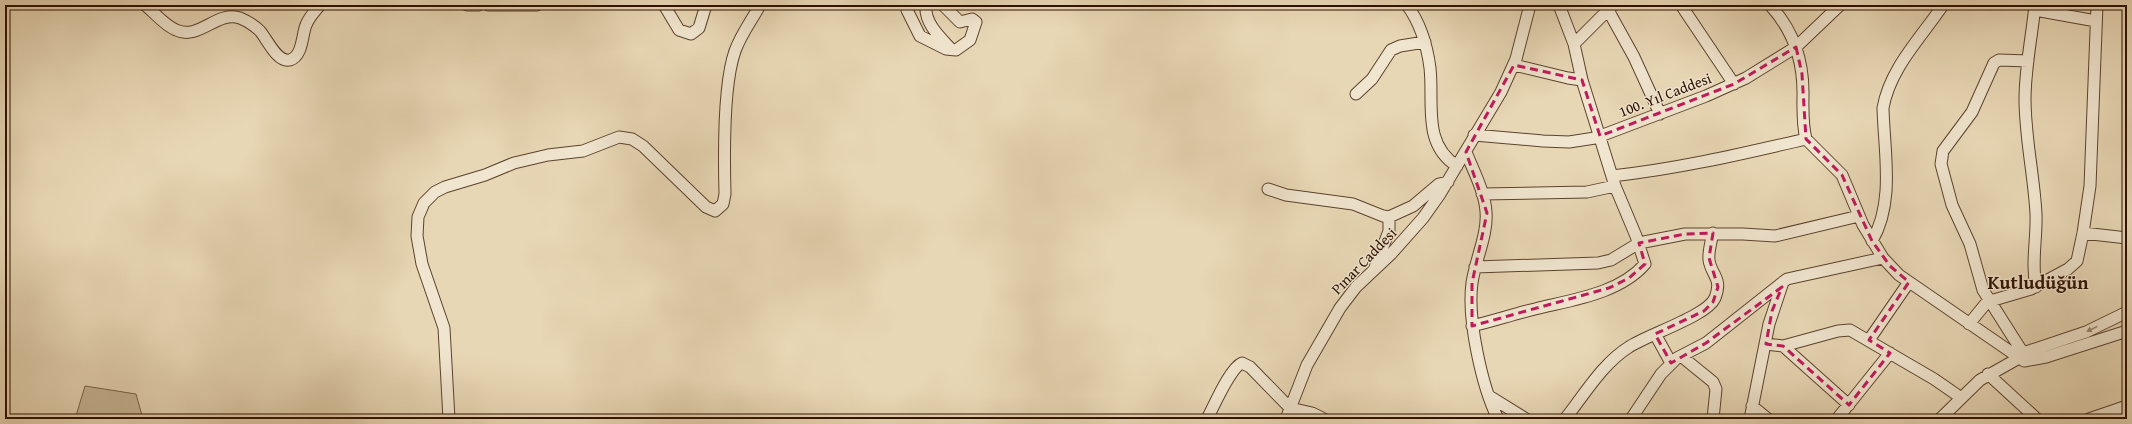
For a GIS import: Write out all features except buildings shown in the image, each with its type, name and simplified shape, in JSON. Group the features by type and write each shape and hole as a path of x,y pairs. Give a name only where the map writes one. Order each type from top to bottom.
{"street":[{"path":"145,5 170,26 183,32 198,29 224,17 241,18 257,28 280,57 288,60 293,58 298,52 306,24 320,5"},
{"path":"467,5 479,5"},
{"path":"488,5 537,5"},
{"path":"664,5 679,30 691,34 699,28 706,5"},
{"path":"449,419 444,328 422,264 417,236 418,216 424,203 435,192 444,187 485,175 514,163 548,155 583,151 623,137 636,141 643,146 706,207 715,211 723,204 725,194 728,100 733,59 742,35 760,5"},
{"path":"926,5 926,15 931,26 953,51"},
{"path":"907,10 920,36 953,51 961,48 970,40 976,22 972,19 960,22 943,5"},
{"path":"1407,5 1417,20 1425,42 1430,69 1431,121 1438,149 1444,157 1457,166"},
{"name":"Pınar Caddesi","path":"1286,419 1308,365 1340,308 1356,287 1374,271 1413,230 1448,182 1466,152 1474,135 1501,92 1514,64 1530,5"},
{"path":"1472,326 1584,297 1610,288 1629,278 1645,264 1639,243 1614,181 1582,80 1574,44 1559,5"},
{"path":"1681,5 1734,84"},
{"path":"1770,5 1786,24 1796,47 1802,70 1804,131 1806,138 1842,175 1859,216 1872,241 1883,258 1909,282 1969,324 2031,361 2127,331"},
{"name":"100. Yıl Caddesi","path":"1474,135 1569,142 1600,136 1734,84 1796,47 1840,5"},
{"path":"1872,241 1880,228 1884,212 1886,169 1883,113 1884,99 1901,62 1943,5"},
{"path":"1969,324 1980,308 1990,301 2036,287 2073,265 2077,260 2083,233 2090,186 2097,5"},
{"path":"2036,287 2034,271 2036,207 2025,106 2028,61 2035,7 2096,21"},
{"path":"1574,44 1611,8 1660,114"},
{"path":"1356,94 1372,80 1391,50 1400,46 1425,42"},
{"path":"2021,356 1981,284 1970,244 1952,205 1942,172 1941,157 1972,112 1994,63 1999,60 2028,61"},
{"path":"1514,64 1568,78 1582,80"},
{"path":"1482,194 1587,192 1614,181 1806,138"},
{"path":"1466,152 1482,194 1487,213 1470,298 1472,326 1488,396 1498,419"},
{"path":"1268,189 1292,196 1348,203 1382,216 1389,217 1405,211 1439,184 1448,182"},
{"path":"1475,267 1598,263 1611,260 1639,243 1684,234 1713,233 1775,236 1859,216"},
{"path":"1374,271 1389,231 1389,217"},
{"path":"1565,419 1619,355 1630,346 1704,311 1713,302 1718,287 1717,278 1709,258 1713,233"},
{"path":"2083,233 2127,238"},
{"path":"1634,418 1657,380 1671,363 1711,339 1761,301 1783,282 1794,277 1883,258"},
{"path":"1750,419 1772,312 1783,282"},
{"path":"1869,340 1909,282"},
{"path":"1940,419 1960,397 1988,374 2021,356 2086,332 2127,312"},
{"path":"2111,336 2127,322"},
{"path":"1766,344 1783,346 1845,330 1856,333 1934,379 1960,397"},
{"path":"1655,334 1671,363"},
{"path":"1783,346 1849,404"},
{"path":"1837,419 1890,353"},
{"path":"1681,356 1713,382 1716,389 1713,419"},
{"path":"1208,419 1232,373 1242,362 1250,367 1290,408 1312,413 1324,419"},
{"path":"1988,374 2032,418"},
{"path":"1488,396 1526,419"},
{"path":"1752,406 1768,419"},
{"path":"2089,419 2127,406"}],"highlighted area":[{"path":"1796,47 1802,74 1806,139 1842,175 1872,241 1890,266 1909,282 1869,340 1890,353 1849,405 1783,346 1766,344 1772,311 1782,287 1706,343 1671,363 1655,334 1704,311 1713,302 1718,287 1709,258 1713,233 1685,234 1639,243 1645,264 1629,278 1609,288 1472,326 1472,283 1487,213 1466,152 1514,65 1582,80 1600,136 1734,84"}],"shaded area":[{"path":"85,386 136,394 143,419 75,419"}],"waterway":[{"path":"168,5 187,5"}],"district":[{"name":"Kutludüğün","path":"2038,282"}]}
